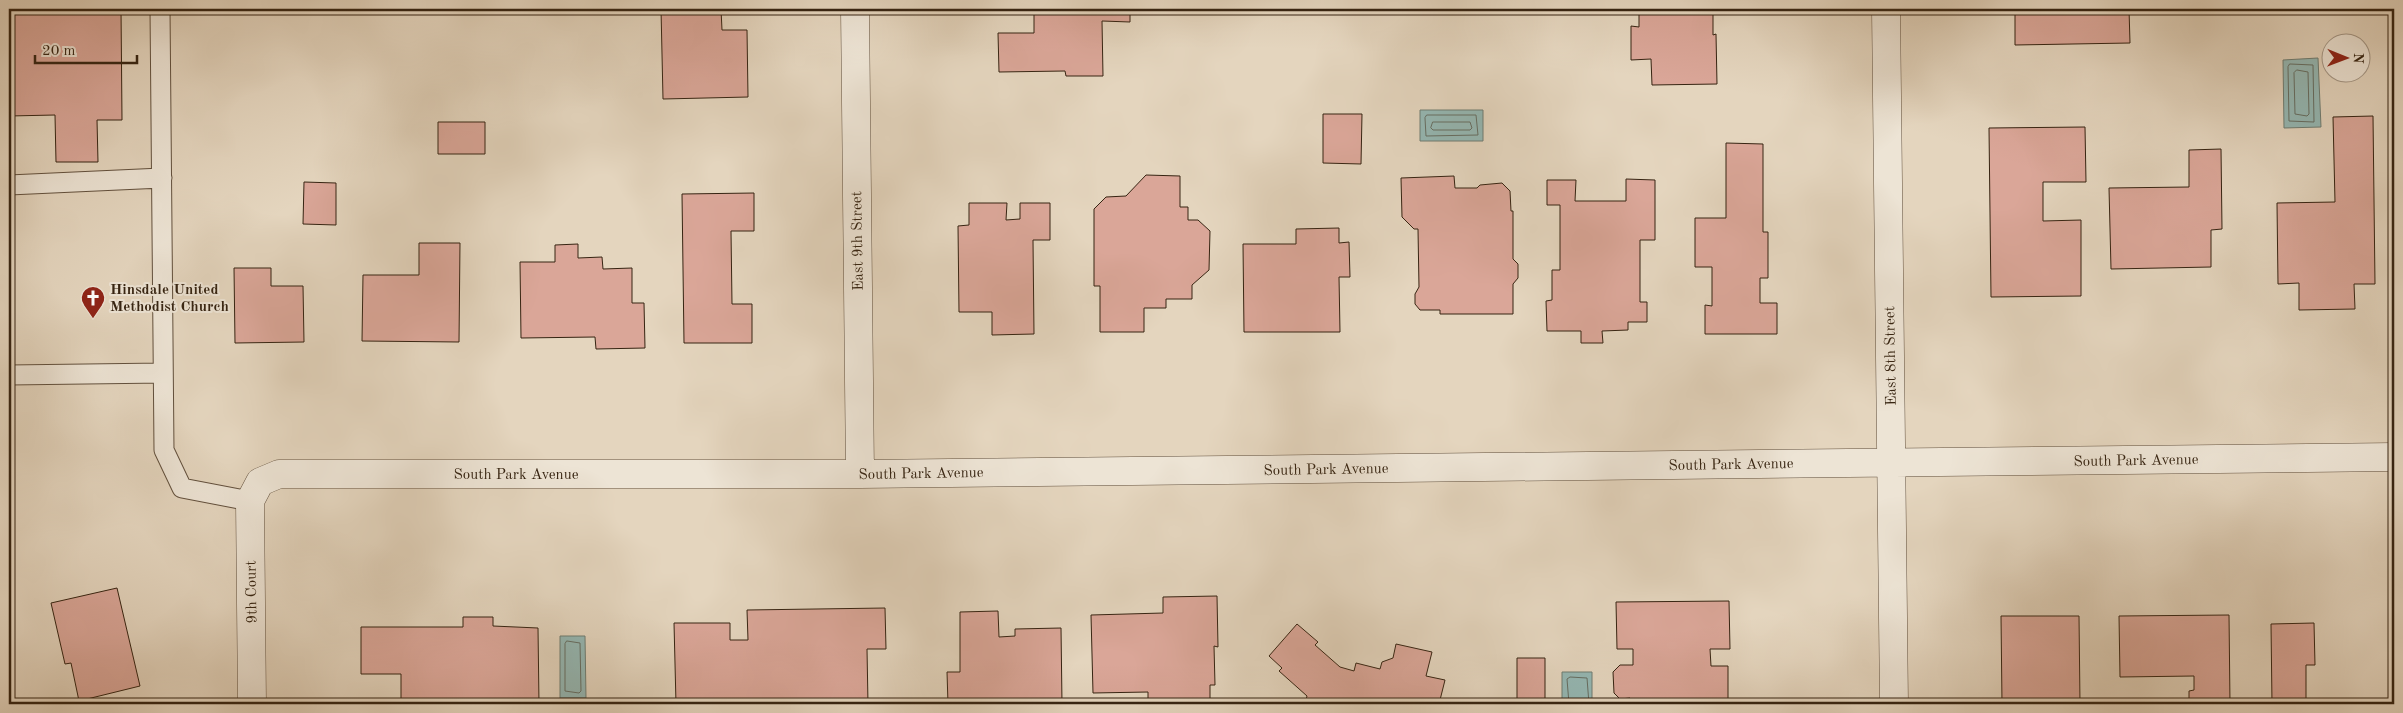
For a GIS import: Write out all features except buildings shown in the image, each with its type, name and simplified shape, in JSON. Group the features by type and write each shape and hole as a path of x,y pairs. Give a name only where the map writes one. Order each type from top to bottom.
{"street":[{"name":"East 9th Street","path":"855,9 860,474"},
{"name":"East 8th Street","path":"1886,9 1894,704"},
{"name":"South Park Avenue","path":"255,492 279,474 860,474 2394,457"},
{"name":"9th Court","path":"252,704 255,492"}],"lane":[{"path":"160,9 164,450 182,488 255,492"},
{"path":"9,185 162,178"},
{"path":"9,375 163,373"}],"water":[{"path":"2318,58 2321,127 2284,128 2283,60"},
{"path":"1420,110 1483,110 1483,141 1420,141"},
{"path":"560,636 585,636 586,698 560,698"},
{"path":"1562,672 1592,672 1592,701 1595,704 1565,704 1562,700"}],"place":[{"name":"Hinsdale United Methodist Church","path":"93,319"}]}
